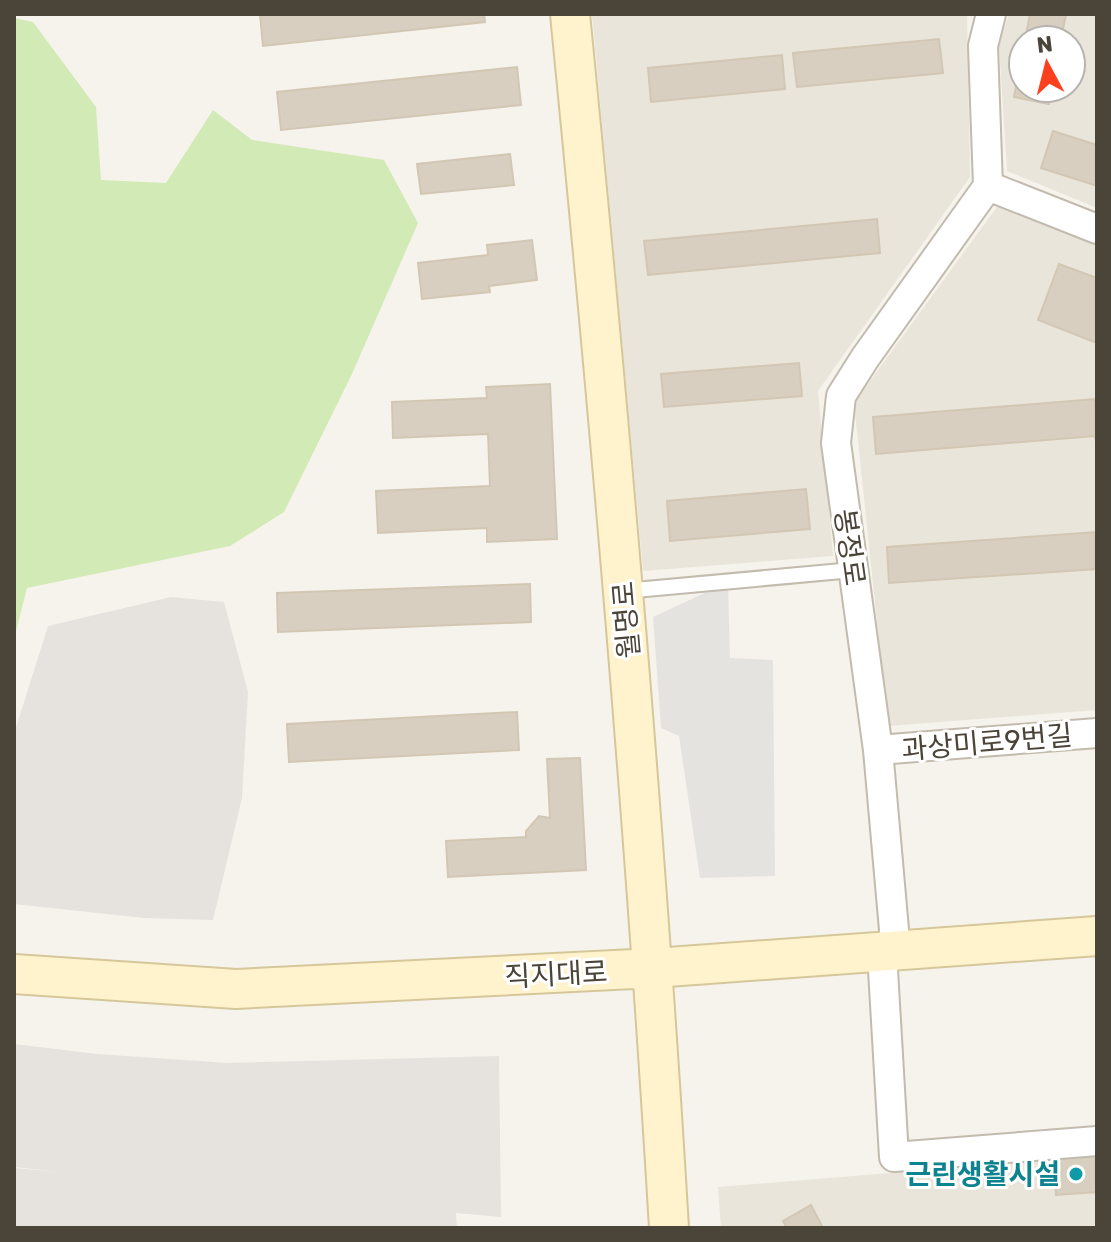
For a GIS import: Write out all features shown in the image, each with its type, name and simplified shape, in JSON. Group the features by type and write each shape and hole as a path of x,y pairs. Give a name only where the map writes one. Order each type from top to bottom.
{"street":[{"name":"월명로","path":"570,14 611,434 654,968 669,1228"},
{"path":"991,14 983,46 988,186 1097,229"},
{"name":"봉정로","path":"988,186 841,396 836,443 878,750 889,952 894,1157 1097,1141"},
{"name":"과상미로9번길","path":"878,750 1097,733"},
{"name":"직지대로","path":"14,974 236,989 654,968 1097,936"}],"lane":[{"path":"623,591 853,570"}],"shaded area":[{"path":"592,14 967,14 970,177 818,391 833,556 643,571"},
{"path":"1009,14 1097,14 1097,208 1007,171 999,44"},
{"path":"999,204 1097,245 1097,710 888,726 854,403"},
{"path":"728,582 730,658 773,660 775,876 700,878 679,736 661,728 653,617"},
{"path":"171,597 224,602 248,692 242,798 213,920 144,918 14,904 14,734 48,626"},
{"path":"14,1044 97,1054 228,1063 499,1056 501,1217 456,1213 457,1228 14,1228 14,1168 60,1172 14,1167"},
{"path":"1097,1156 1097,1228 721,1228 718,1187"}],"green space":[{"path":"14,18 33,22 96,107 101,180 166,183 213,110 252,140 384,160 418,223 352,374 284,512 230,546 27,588 14,639"}],"building":[{"path":"260,14 484,14 485,22 263,46"},
{"path":"1030,14 1066,14 1064,24 1028,24"},
{"path":"939,39 943,73 797,87 793,53"},
{"path":"782,55 785,89 651,102 648,68"},
{"path":"517,67 521,105 281,130 277,92"},
{"path":"1053,131 1097,145 1097,186 1041,168"},
{"path":"510,154 514,185 421,194 417,164"},
{"path":"877,219 880,253 648,275 644,241"},
{"path":"532,240 537,280 489,286 490,292 422,299 418,263 488,255 487,245"},
{"path":"1059,264 1097,278 1097,343 1038,320"},
{"path":"799,363 802,396 664,407 661,374"},
{"path":"550,384 557,539 487,542 487,528 378,533 376,491 490,486 488,434 393,438 392,402 487,398 486,387"},
{"path":"1095,399 1097,446 1095,436 876,454 873,417"},
{"path":"806,489 810,529 670,541 667,501"},
{"path":"1097,532 1097,569 889,583 887,547"},
{"path":"530,584 531,622 278,632 277,593"},
{"path":"517,712 519,750 289,762 287,724"},
{"path":"580,758 586,870 448,877 446,841 526,837 526,831 539,816 550,818 547,759"},
{"name":"근린생활시설","path":"1097,1152 1097,1192 1056,1195 1053,1156"},
{"path":"811,1205 823,1228 787,1228 783,1221"}],"place":[{"name":"근린생활시설","path":"1076,1174"}]}
